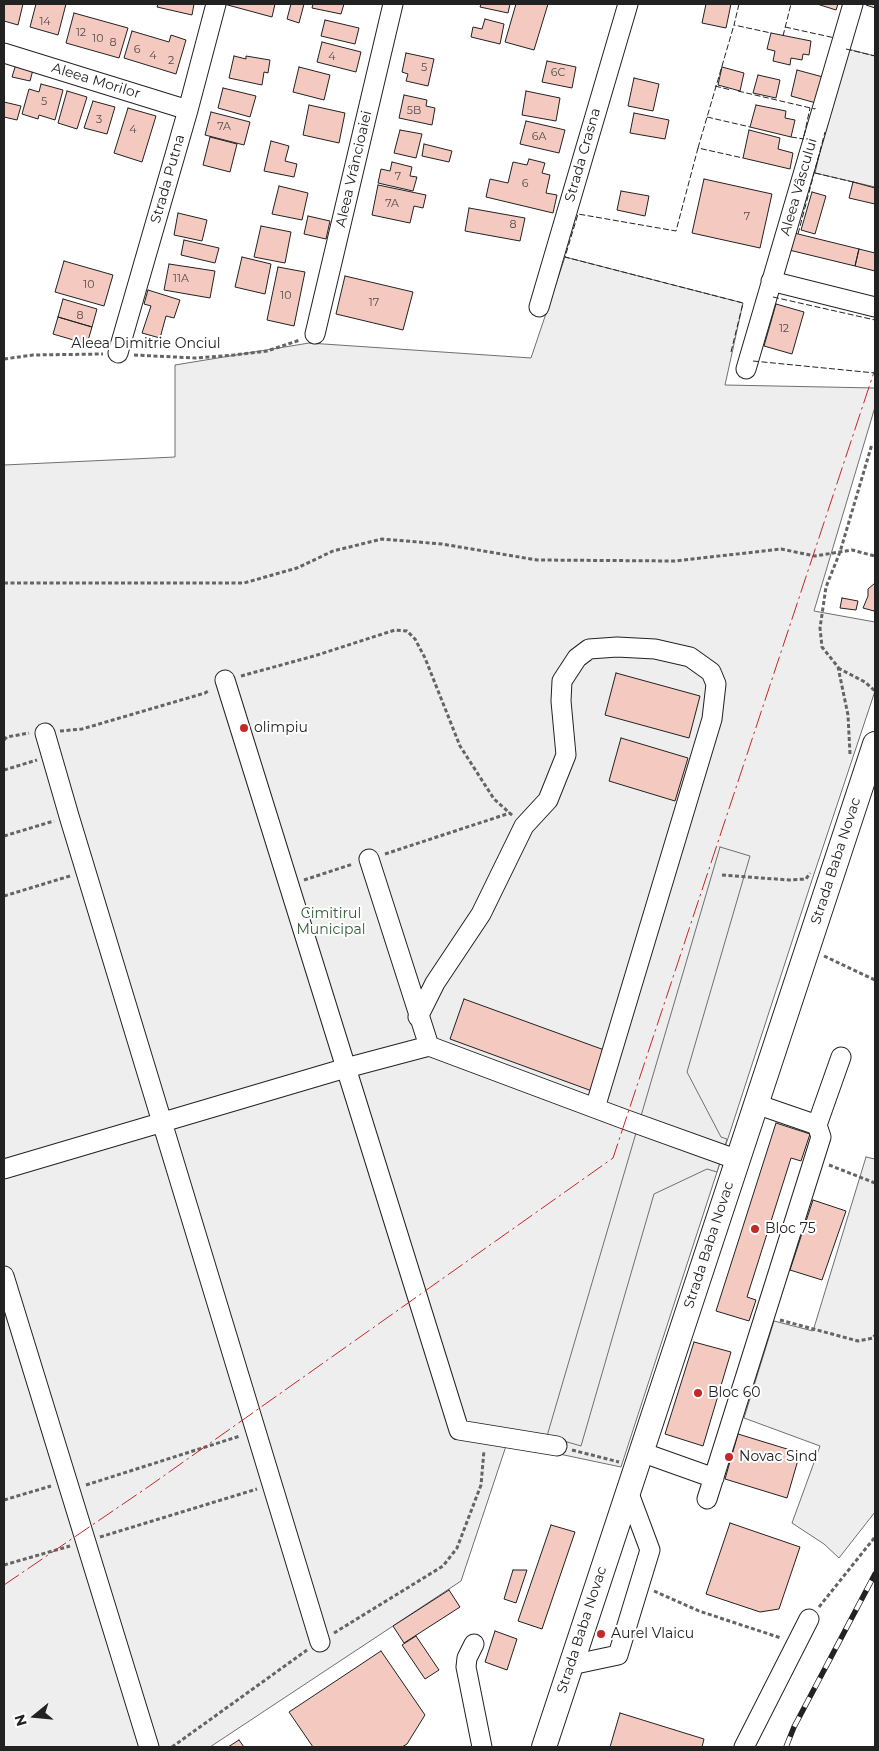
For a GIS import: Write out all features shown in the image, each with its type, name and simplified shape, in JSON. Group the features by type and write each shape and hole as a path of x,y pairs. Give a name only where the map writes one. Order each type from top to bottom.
{"main road":[{"name":"Strada Baba Novac","path":"544,1747 875,744"}],"street":[{"name":"Strada Putna","path":"118,353 188,110 216,4"},
{"name":"Aleea Vrâncioaiei","path":"315,334 393,4"},
{"name":"Strada Crasna","path":"539,307 628,4"},
{"name":"Aleea Vâscului","path":"746,369 853,4"},
{"name":"Aleea Morilor","path":"4,53 188,110"},
{"path":"771,281 875,307"},
{"path":"418,1018 435,983 481,914 524,826 548,800 566,755 561,701 562,681 577,658 589,649 608,648 655,649 690,657 712,672 716,684 712,719 595,1108"},
{"path":"226,680 459,1430 557,1446"},
{"path":"45,733 254,1431 320,1642"},
{"path":"369,859 428,1046"},
{"path":"4,1170 346,1068 428,1046 738,1160"},
{"path":"707,1499 821,1137 817,1126 841,1057"},
{"path":"756,1104 817,1126"},
{"path":"4,1276 149,1747"},
{"path":"638,1459 714,1478"},
{"path":"571,1665 618,1655 650,1550 628,1491"},
{"path":"744,1747 809,1619"},
{"path":"474,1644 467,1658 466,1667 482,1747"}],"path":[{"name":"Aleea Dimitrie Onciul","path":"4,359 33,355 118,353 152,357 195,358 234,355 267,351 315,334"},
{"path":"872,444 840,552 826,587 820,628 822,647 838,668 865,682 875,692"},
{"path":"4,583 244,583 297,568 333,551 382,539 442,544 537,560 675,561 781,549 815,556 852,550 875,556"},
{"path":"4,740 7,737 24,734 82,729 205,693 226,680 314,656 395,630 406,631 415,639 425,658 460,746 494,800 524,826"},
{"path":"838,668 848,715 850,758"},
{"path":"4,770 52,754"},
{"path":"289,885 510,814"},
{"path":"4,836 69,816"},
{"path":"4,896 86,871"},
{"path":"722,876 789,880 806,879 811,872"},
{"path":"807,949 875,980"},
{"path":"814,1160 875,1183"},
{"path":"764,1317 858,1341 875,1336"},
{"path":"4,1500 68,1486 254,1431"},
{"path":"172,1747 320,1642 443,1566 457,1548 481,1485 484,1434"},
{"path":"557,1446 638,1459"},
{"path":"4,1565 271,1485"},
{"path":"809,1619 875,1537"},
{"path":"640,1584 699,1611 797,1643"}],"green space":[{"path":"844,48 875,56 875,187 815,173"},
{"name":"Cimitirul Municipal","path":"565,257 743,303 725,385 875,388 875,407 814,611 875,622 875,691 621,1467 507,1443 461,1581 210,1747 4,1747 4,465 175,457 175,365 309,343 531,358"},
{"path":"866,1157 875,1159 875,1512 839,1558 824,1544 792,1523 820,1446 744,1418 774,1321 813,1331"}],"shaded area":[{"path":"720,847 750,856 687,1072 721,1137 727,1139 717,1172 707,1169 654,1194 581,1446 547,1436"}],"building":[{"path":"4,4 23,4 18,25 4,21"},
{"path":"36,4 66,4 58,35 30,27"},
{"path":"158,4 194,4 192,15 157,7"},
{"path":"224,4 275,4 272,17"},
{"path":"291,4 304,4 299,23 287,19"},
{"path":"313,4 344,4 341,14 312,8"},
{"path":"481,4 510,4 508,13 480,7"},
{"path":"516,4 548,4 534,50 505,42"},
{"path":"706,4 731,4 726,28 702,23"},
{"path":"817,4 838,4 836,10"},
{"path":"875,4 875,8 866,5"},
{"path":"74,13 128,28 119,58 66,43"},
{"path":"485,19 504,24 500,44 471,37 473,27 482,29"},
{"path":"325,20 359,28 355,44 321,36"},
{"path":"132,31 169,42 171,35 186,40 176,74 124,58"},
{"path":"771,33 811,41 809,55 803,54 802,60 791,58 790,65 773,61 775,51 767,49"},
{"path":"322,42 361,52 356,72 317,62"},
{"path":"406,53 434,59 428,86 406,81 408,74 402,72"},
{"path":"234,56 246,59 246,56 270,60 268,73 264,72 262,85 229,78"},
{"path":"17,61 34,66 30,81 12,77"},
{"path":"547,61 576,67 572,88 542,82"},
{"path":"299,67 330,75 324,100 293,92"},
{"path":"722,67 744,73 740,91 718,85"},
{"path":"797,70 823,77 816,103 791,96"},
{"path":"758,75 780,80 776,98 753,93"},
{"path":"634,78 659,84 653,111 628,106"},
{"path":"41,84 63,90 55,120 39,115 38,119 22,114 29,89 39,92"},
{"path":"223,88 256,96 250,117 218,108"},
{"path":"67,91 87,97 77,129 58,123"},
{"path":"526,91 560,98 556,121 522,115"},
{"path":"404,95 427,100 426,106 435,108 432,125 399,118"},
{"path":"93,101 115,107 107,134 84,128"},
{"path":"4,102 21,106 17,120 4,117"},
{"path":"309,105 345,113 339,143 303,135"},
{"path":"756,105 786,111 785,118 795,120 791,137 750,127"},
{"path":"128,108 156,116 142,162 114,153"},
{"path":"211,112 250,122 244,145 205,135"},
{"path":"634,113 669,120 665,139 630,133"},
{"path":"526,121 565,130 559,153 520,144"},
{"path":"400,130 422,134 416,158 394,153"},
{"path":"749,130 780,138 778,149 793,153 790,169 743,158"},
{"path":"210,137 237,144 230,172 203,165"},
{"path":"271,141 289,146 285,161 297,164 294,177 264,171"},
{"path":"424,144 452,151 449,162 422,156"},
{"path":"529,159 545,163 542,173 550,175 546,193 557,195 553,213 486,197 490,179 508,183 513,162 527,165"},
{"path":"392,162 412,167 410,176 417,177 413,191 378,183 381,169 390,171"},
{"path":"704,179 772,194 760,248 692,233"},
{"path":"853,182 875,188 875,204 849,198"},
{"path":"378,185 426,195 423,208 414,206 410,223 372,215"},
{"path":"279,186 308,193 302,220 272,214"},
{"path":"621,191 649,196 645,216 617,210"},
{"path":"812,192 826,196 815,234 801,230"},
{"path":"469,208 525,218 520,241 465,231"},
{"path":"178,213 207,220 202,241 174,235"},
{"path":"308,216 330,221 326,239 304,234"},
{"path":"261,226 291,232 285,263 254,257"},
{"path":"794,233 859,249 855,266 789,250"},
{"path":"184,240 219,248 215,263 181,255"},
{"path":"859,249 875,253 875,271 855,266"},
{"path":"242,257 271,264 265,294 235,287"},
{"path":"64,261 113,275 104,306 55,292"},
{"path":"169,264 215,271 210,298 164,290"},
{"path":"278,267 305,272 294,326 267,320"},
{"path":"345,276 413,292 403,330 336,314"},
{"path":"148,290 180,300 174,318 166,316 160,338 142,333 151,306 144,304"},
{"path":"63,299 97,309 92,327 58,317"},
{"path":"776,304 804,312 792,354 764,346"},
{"path":"58,317 92,327 87,344 53,334"},
{"path":"875,583 874,611 863,608 868,596 868,589"},
{"path":"842,598 858,601 856,610 840,608"},
{"path":"616,673 700,696 689,738 605,715"},
{"path":"621,738 688,758 675,801 609,781"},
{"path":"464,999 607,1051 592,1091 450,1039"},
{"name":"Bloc 75","path":"776,1123 810,1134 801,1161 791,1158 747,1297 756,1300 749,1321 716,1311"},
{"path":"813,1200 846,1211 822,1280 790,1270"},
{"name":"Bloc 60","path":"694,1342 731,1352 703,1446 665,1434"},
{"path":"738,1434 800,1453 787,1498 725,1479"},
{"path":"730,1523 800,1547 779,1609 760,1612 706,1594"},
{"path":"551,1525 575,1532 542,1629 518,1621"},
{"path":"513,1570 527,1570 516,1603 504,1599"},
{"path":"449,1590 460,1607 404,1643 393,1626"},
{"path":"495,1631 517,1639 507,1670 485,1662"},
{"path":"416,1636 439,1670 425,1679 402,1645"},
{"path":"381,1651 425,1715 407,1744 402,1747 313,1747 289,1712"},
{"path":"620,1713 704,1739 702,1747 610,1747"},
{"path":"239,1740 244,1747 228,1747"}],"railway":[{"path":"786,1747 794,1727 875,1574"}],"fence":[{"path":"739,4 734,25 771,33"},
{"path":"783,36 791,4"},
{"path":"698,148 734,25"},
{"path":"785,27 835,38"},
{"path":"846,49 875,56"},
{"path":"715,86 731,90"},
{"path":"738,91 815,108"},
{"path":"804,136 810,108"},
{"path":"707,117 750,127"},
{"path":"798,234 825,132"},
{"path":"791,137 804,139"},
{"path":"731,352 743,303 565,257 578,214 676,231 698,148 743,158"},
{"path":"815,173 857,183"},
{"path":"773,297 875,320"},
{"path":"753,361 875,373"}],"power":[{"path":"4,1585 148,1487 613,1158 875,369"}],"place":[{"name":"olimpiu","path":"244,728"},
{"name":"Bloc 75","path":"755,1229"},
{"name":"Bloc 60","path":"698,1393"},
{"name":"Novac Sind","path":"729,1457"},
{"name":"Aurel Vlaicu","path":"601,1634"}]}
